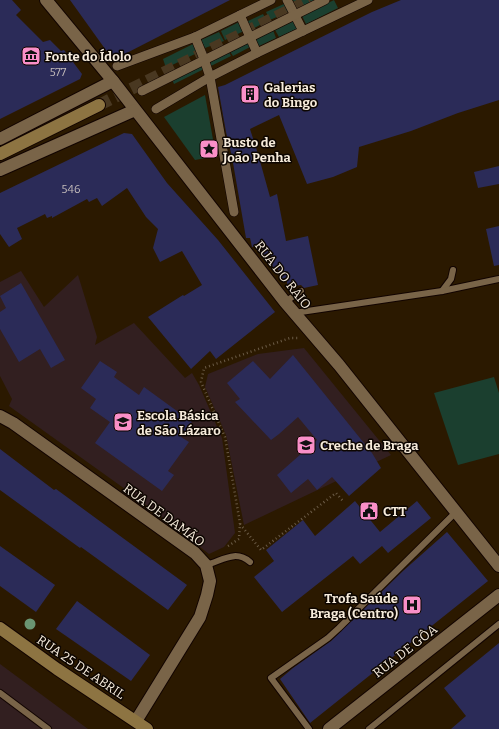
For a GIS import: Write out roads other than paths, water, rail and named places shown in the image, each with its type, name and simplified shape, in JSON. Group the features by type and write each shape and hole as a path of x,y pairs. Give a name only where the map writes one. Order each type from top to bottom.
{"main road":[{"path":"0,154 99,105"},
{"name":"RUA 25 DE ABRIL","path":"0,628 57,669 147,729"}],"street":[{"name":"RUA DO RAIO","path":"46,0 113,81 285,302 339,365 499,566"},
{"path":"117,66 195,36 270,0"},
{"path":"287,0 303,31"},
{"path":"142,90 325,0"},
{"path":"156,109 210,77 303,31 352,3 368,0"},
{"path":"240,15 257,53"},
{"path":"195,36 210,77 234,212"},
{"path":"0,138 113,81"},
{"path":"0,170 135,110"},
{"name":"RUA DE DAMÃO","path":"0,416 13,423 195,553 206,565 210,581 200,617 136,721"},
{"name":"RUA DE GÔA","path":"329,729 499,595"}],"lane":[{"path":"442,291 451,279 453,270"},
{"path":"294,313 442,291 499,279"},
{"path":"285,302 301,291"},
{"path":"309,729 271,678 328,638 456,512"},
{"path":"206,565 236,556 245,558 250,562"},
{"path":"369,729 499,624"},
{"path":"0,693 48,729"}],"tunnel":[{"path":"99,105 310,0"}],"place":[{"name":"Fonte do Ídolo","path":"31,56"},
{"name":"Galerias do Bingo","path":"250,94"},
{"name":"Busto de João Penha","path":"209,149"},
{"name":"Escola Básica de São Lázaro","path":"123,422"},
{"name":"Creche de Braga","path":"306,445"},
{"name":"CTT","path":"369,511"},
{"name":"Trofa Saúde Braga (Centro)","path":"412,605"}]}
